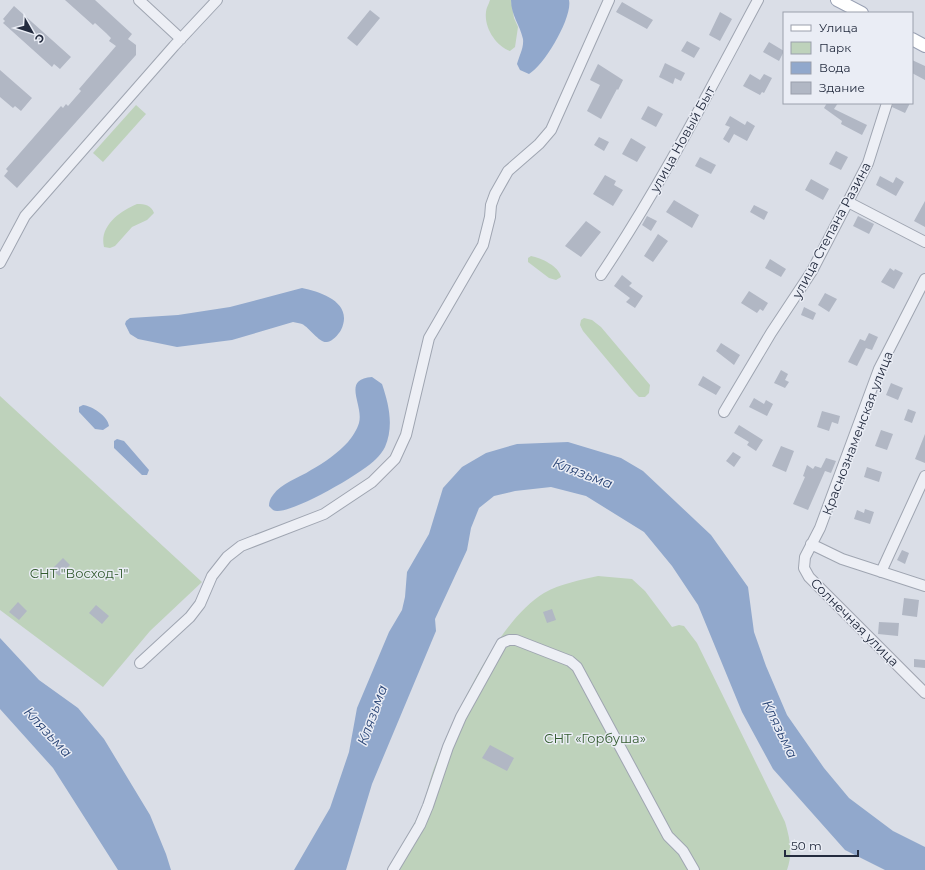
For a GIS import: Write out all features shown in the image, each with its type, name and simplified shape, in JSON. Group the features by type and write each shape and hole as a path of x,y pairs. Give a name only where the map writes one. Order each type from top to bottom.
{"main road":[{"path":"837,0 860,12"},
{"path":"913,40 925,46"}],"street":[{"path":"139,0 181,38"},
{"path":"0,262 25,216 181,38 217,0"},
{"path":"140,663 190,617 200,604 212,576 227,557 241,546 324,514 372,482 395,460 406,435 429,338 483,245 488,230 491,205 495,194 508,171 540,144 551,130 609,0"},
{"name":"улица Новый Быт","path":"601,275 633,227 758,0"},
{"name":"улица Степана Разина","path":"724,412 771,333 812,271 868,163 887,104"},
{"path":"848,202 925,242"},
{"name":"Краснознаменская улица","path":"811,544 820,528 846,462 879,369 925,279"},
{"path":"881,572 925,476"},
{"path":"811,544 842,559 925,586"},
{"name":"Солнечная улица","path":"811,544 805,557 804,568 810,577 925,693"},
{"path":"392,870 423,819 448,747 461,717 502,643 508,640 516,640 570,661 577,668 668,836 684,852 694,870"}],"green space":[{"path":"490,0 511,0 514,18 518,27 515,47 510,51 505,49 496,41 489,30 486,18 486,9"},
{"path":"136,105 146,114 103,162 93,153"},
{"path":"137,204 143,204 151,208 154,213 147,220 132,227 115,246 110,248 104,247 103,239 105,232 112,220 130,207"},
{"path":"531,256 553,266 560,273 561,277 556,280 549,278 528,262 528,258"},
{"path":"584,318 592,320 601,327 650,385 649,393 645,397 639,397 634,392 583,331 580,325 581,320"},
{"name":"СНТ \"Восход-1\"","path":"0,396 202,582 150,631 103,687 0,610"},
{"name":"СНТ «Горбуша»","path":"598,576 632,579 645,591 672,627 679,625 684,626 697,643 785,822 790,846 790,858 787,870 388,870 410,832 421,809 434,768 465,698 494,647 510,625 527,607 544,593 563,585"}],"water":[{"path":"511,0 569,0 567,18 562,29 549,52 529,74 520,70 517,64 522,49 523,39 512,10"},
{"path":"302,288 327,296 340,306 344,321 337,336 331,340 324,342 302,324 293,322 232,340 177,347 138,339 130,334 125,324 130,318 178,315 230,307"},
{"path":"372,377 382,384 390,416 388,439 381,453 376,459 358,473 328,491 286,510 274,511 269,506 269,503 276,491 285,484 326,461 350,440 356,431 360,416 356,394 358,382"},
{"path":"83,405 91,407 103,415 109,426 103,430 95,429 79,412 79,407"},
{"path":"117,439 124,441 149,470 147,475 142,475 114,448 114,441"},
{"name":"Клязьма","path":"568,442 621,458 643,471 711,535 748,587 754,632 766,666 787,715 824,768 849,798 893,831 925,847 925,870 885,870 845,850 773,769 742,712 698,605 672,566 644,532 586,496 551,487 515,491 494,496 479,508 471,528 467,550 435,619 436,631 372,784 346,870 294,870 330,808 349,752 357,708 389,632 402,610 405,597 407,572 429,534 443,488 462,467 486,453 517,444"},
{"name":"Клязьма","path":"0,638 39,680 78,708 104,739 150,815 171,870 118,870 53,768 0,709"}],"building":[{"path":"65,0 95,0 132,34 128,39 136,45 136,55 17,188 4,176 8,171 6,169 61,106 63,108 66,104 68,106 81,91 79,89 116,46 109,41 111,38 95,23 93,25"},
{"path":"622,2 653,20 647,29 616,12"},
{"path":"14,6 71,57 60,69 54,64 52,67 3,23 5,21 3,19"},
{"path":"370,10 380,18 357,46 347,38"},
{"path":"720,12 732,19 720,41 709,35"},
{"path":"687,41 700,48 694,58 681,51"},
{"path":"769,42 783,50 779,61 763,52"},
{"path":"913,60 925,66 925,80 913,74"},
{"path":"665,63 685,73 681,81 675,78 673,84 659,77"},
{"path":"598,64 623,80 601,119 587,111 600,85 590,80"},
{"path":"0,70 32,98 21,111 15,106 13,108 0,97"},
{"path":"750,74 760,80 764,74 772,78 764,93 762,92 760,95 743,86"},
{"path":"826,104 837,104 834,109 867,125 862,135 841,124 842,121 824,108"},
{"path":"893,104 910,104 905,113 892,107"},
{"path":"648,106 663,114 656,127 641,119"},
{"path":"730,116 745,125 747,121 755,126 747,141 734,134 729,143 723,139 730,127 725,125"},
{"path":"599,137 609,142 604,151 594,145"},
{"path":"631,138 646,147 637,162 622,154"},
{"path":"836,151 848,157 841,170 829,164"},
{"path":"700,157 716,165 711,174 695,166"},
{"path":"605,175 616,181 614,185 623,190 613,206 593,194"},
{"path":"880,176 893,183 896,177 904,182 896,196 876,185"},
{"path":"811,179 829,189 823,200 805,190"},
{"path":"674,200 699,215 692,228 666,212"},
{"path":"925,201 925,227 914,221"},
{"path":"754,205 768,212 764,220 750,212"},
{"path":"647,216 657,221 651,231 642,225"},
{"path":"858,216 874,224 869,234 853,226"},
{"path":"586,221 601,232 581,257 565,246"},
{"path":"658,234 668,241 653,262 644,256"},
{"path":"770,259 786,269 781,277 765,268"},
{"path":"890,268 894,271 895,269 903,273 894,289 881,282"},
{"path":"622,275 632,283 629,286 643,296 635,308 626,302 630,298 614,286"},
{"path":"749,291 768,303 763,311 760,309 757,313 741,303"},
{"path":"825,293 837,299 829,312 818,305"},
{"path":"804,307 816,313 813,320 801,315"},
{"path":"869,333 878,337 872,350 866,348 857,366 848,362 860,339 865,341"},
{"path":"721,343 740,355 734,365 716,351"},
{"path":"781,370 788,374 785,380 789,382 785,388 774,383"},
{"path":"703,376 721,387 716,395 698,385"},
{"path":"891,383 903,388 898,400 886,395"},
{"path":"754,398 764,404 766,400 773,404 767,416 749,407"},
{"path":"908,409 916,412 912,423 904,420"},
{"path":"822,411 840,416 838,424 832,422 829,431 817,427"},
{"path":"739,425 763,440 756,451 747,445 749,442 734,433"},
{"path":"881,430 893,434 887,450 875,446"},
{"path":"925,434 925,463 915,459"},
{"path":"781,446 794,451 786,472 772,466"},
{"path":"733,452 741,457 734,467 726,461"},
{"path":"826,458 836,461 831,473 825,471 808,510 793,504 805,477 803,476 807,465 813,469 815,466 821,468"},
{"path":"867,467 882,472 879,482 864,477"},
{"path":"865,509 874,512 870,524 854,519 857,510 864,513"},
{"path":"902,550 909,553 905,564 897,560"},
{"path":"63,558 70,565 59,576 52,569"},
{"path":"904,598 919,600 917,617 902,615"},
{"path":"18,602 27,611 19,620 9,612"},
{"path":"96,605 109,616 102,624 89,613"},
{"path":"552,609 556,620 547,623 543,612"},
{"path":"879,622 899,623 898,636 878,634"},
{"path":"914,659 925,660 925,668 914,667"},
{"path":"490,745 514,758 507,771 482,758"}]}
